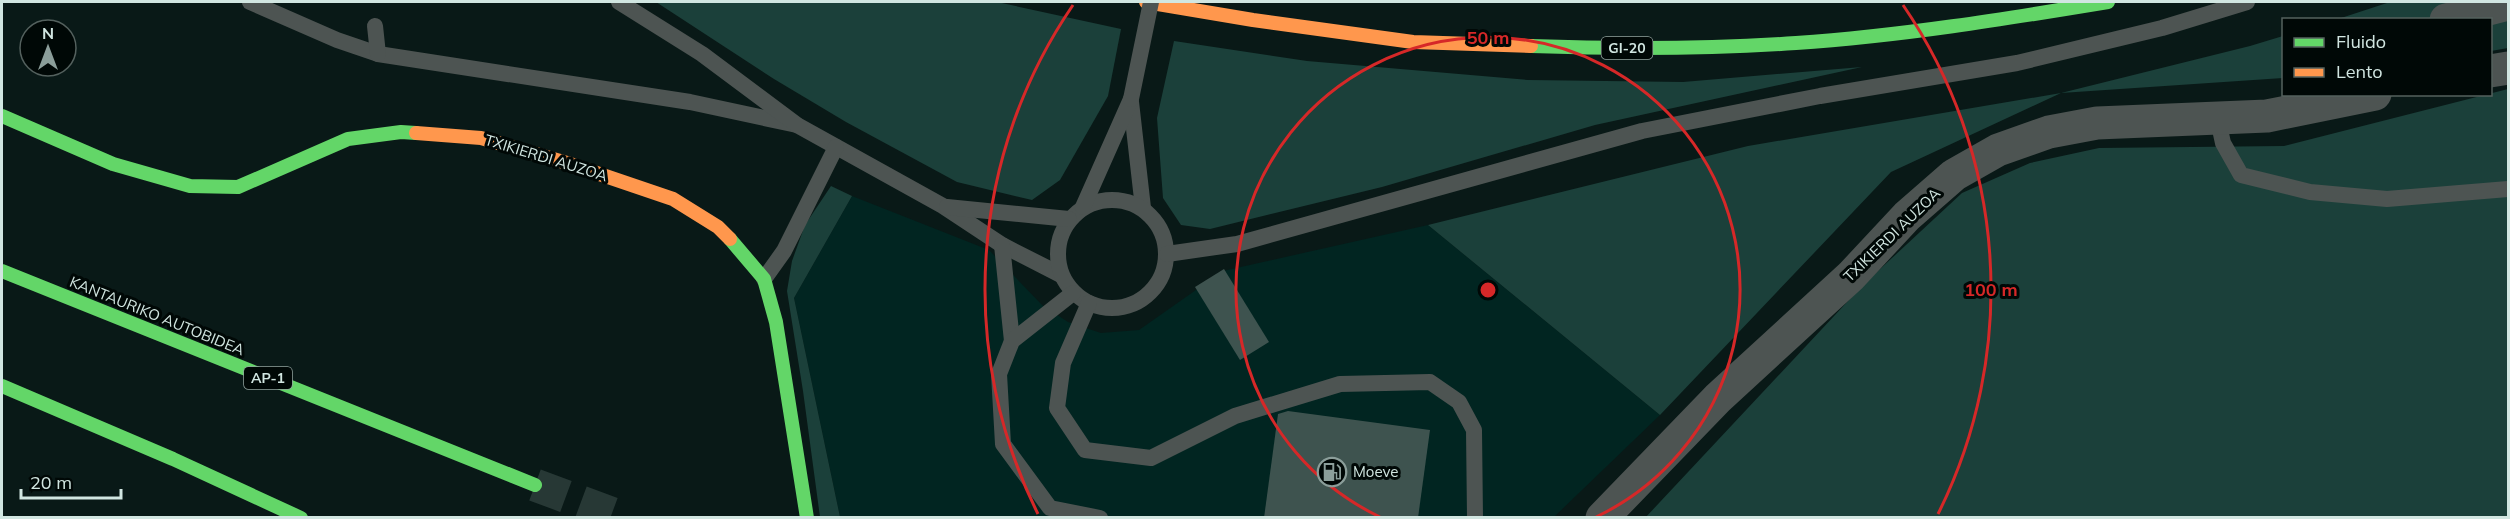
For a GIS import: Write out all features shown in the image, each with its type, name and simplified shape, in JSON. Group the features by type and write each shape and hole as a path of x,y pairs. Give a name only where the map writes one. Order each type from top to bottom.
{"main road":[{"name":"GI-20","path":"1149,2 1253,20 1413,42 1611,49 1796,43 1982,23 2108,2"},
{"name":"TXIKIERDI AUZOA","path":"2,116 113,164 190,186 238,187 348,139 401,132 481,138 567,163 673,199 718,227 748,258 764,279 776,322 807,518"},
{"name":"KANTAURIKO AUTOBIDEA","path":"2,271 535,485"},
{"path":"2,386 173,459 301,518"}],"street":[{"path":"2454,18 2508,4"},
{"path":"2492,71 2508,68"},
{"name":"TXIKIERDI AUZOA","path":"1602,518 1718,398 1851,276 1906,216 1954,176 1998,150 2049,132 2097,123 2218,120 2275,103 2353,96"}],"lane":[{"path":"250,2 337,40 378,54 690,102 797,125"},
{"path":"620,2 702,54 797,125 943,206 1002,245 1061,275"},
{"path":"1083,207 1131,99 1149,2"},
{"path":"1167,254 1237,244 1642,131 1820,96 2017,63 2163,28 2247,2"},
{"path":"375,26 378,54"},
{"path":"1131,99 1143,208"},
{"path":"2218,120 2223,143 2241,175 2310,192 2387,199 2508,189"},
{"path":"764,279 784,251 836,147"},
{"path":"1119,199 1143,208 1161,228 1167,254 1163,275 1150,293 1132,305 1110,308 1089,303 1073,293 1061,275 1056,254 1060,235 1069,219 1083,207 1100,200 1119,199"},
{"path":"943,206 1069,219"},
{"path":"1002,245 1012,341 999,374 1004,444 1050,508 1100,518"},
{"path":"1012,341 1073,293"},
{"path":"1089,303 1064,363 1057,408 1086,450 1151,458 1234,416 1340,384 1430,382 1459,402 1474,430 1475,518"}],"shaded area":[{"path":"656,2 997,2 1121,29 1108,96 1060,180 1032,200 957,182 846,122 774,79"},
{"path":"2390,2 2508,2 2508,48 2492,51 2492,18 2341,18"},
{"path":"2282,36 2282,78 2061,93"},
{"path":"1174,41 1307,61 1528,80 1683,82 1862,67 1595,125 1382,187 1210,229 1181,225 1163,198 1157,118"},
{"path":"2508,89 2508,517 1645,518 1864,284 1962,193 2030,163 2099,148 2284,146 2480,96 2492,96 2492,93"},
{"path":"2061,93 1891,172 1660,415 1428,225 1748,146"},
{"path":"831,186 852,196 794,298 840,517 820,517 787,291 792,261 805,225"},
{"path":"852,196 989,250 1042,305 1068,322 1101,333 1139,330 1223,271 1428,225 1660,415 1554,517 840,517 794,298"}],"building":[{"path":"1224,269 1269,342 1240,360 1195,287"},
{"path":"1288,411 1430,430 1418,518 1264,518 1278,414"}],"tunnel":[{"path":"535,485 624,518"}],"traffic: fast":[{"path":"1531,46 1664,48 1796,43 1991,21 2108,2"},
{"path":"2,116 113,164 190,186 238,187 348,139 401,132 416,133"},
{"path":"730,239 764,279 776,322 807,518"},
{"path":"2,271 535,485"},
{"path":"2,386 173,459 301,518"}],"traffic: slow":[{"path":"1146,2 1253,20 1413,42 1531,46"},
{"path":"416,133 481,138 567,163 673,199 718,227 730,239"}],"place":[{"name":"Moeve","path":"1332,472"}]}
